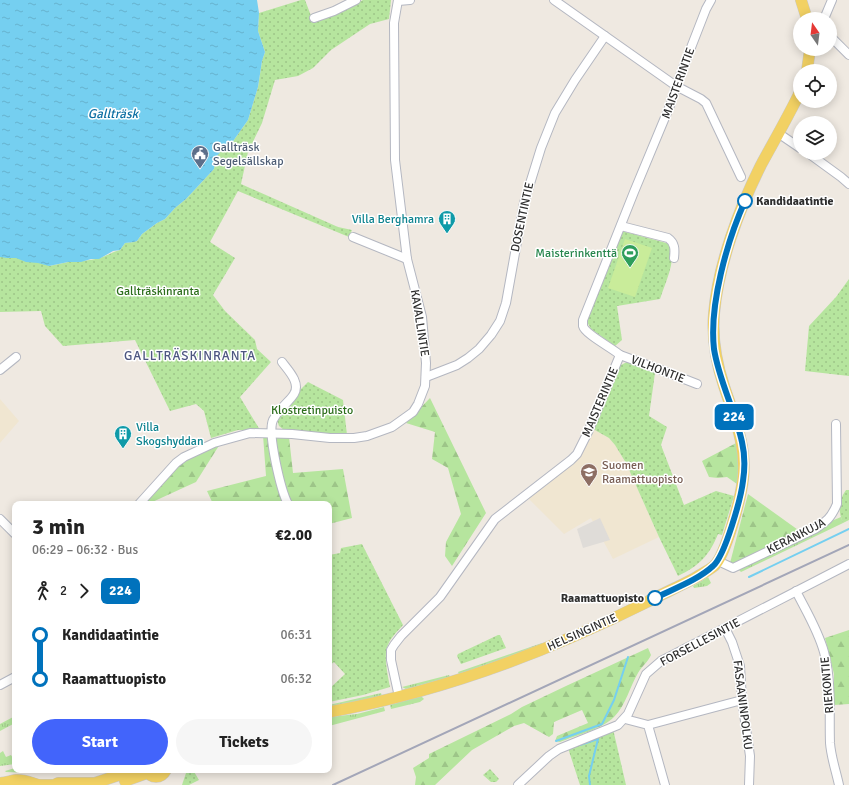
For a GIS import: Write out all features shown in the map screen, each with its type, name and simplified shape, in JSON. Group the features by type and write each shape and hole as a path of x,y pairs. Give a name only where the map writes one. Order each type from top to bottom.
{"main road":[{"path":"801,0 805,12"},
{"name":"HELSINGINTIE","path":"332,711 399,697 498,666 583,633 680,586 707,571 718,561 726,542 740,496 743,482 744,455 738,429 717,365 713,330 719,281 740,211 793,105"},
{"path":"7,784 16,780 38,785 54,785 58,782 95,783 125,773"},
{"path":"115,785 144,773"},
{"path":"148,773 156,777 165,777"}],"street":[{"path":"314,18 334,11 356,0"},
{"path":"398,0 410,0"},
{"name":"KAVALLINTIE","path":"142,501 176,463 184,457 214,443 250,433 354,438 392,427 413,412 422,395 426,376 425,339 422,317 407,259 395,160 394,23 398,0"},
{"path":"554,0 676,86 706,103 741,177"},
{"name":"MAISTERINTIE","path":"399,697 391,660 394,645 440,597 495,519 571,460 577,454 588,432 620,355 588,334 583,326 584,320 671,103 676,86 706,9 711,0"},
{"path":"827,12 832,0"},
{"name":"DOSENTINTIE","path":"426,376 457,365 468,358 479,349 492,334 500,321 506,303 524,203 541,148 555,113 604,36"},
{"path":"837,43 849,55"},
{"path":"778,133 793,143"},
{"path":"817,160 849,184"},
{"path":"621,226 668,238 673,241 675,247 674,258"},
{"path":"353,237 407,259"},
{"name":"VILHONTIE","path":"620,355 696,384"},
{"path":"0,370 16,357"},
{"path":"282,362 294,379 297,387 295,394 272,420 272,433 282,490 287,501"},
{"name":"KERANKUJA","path":"718,561 732,568 815,529 828,521 837,504 836,424"},
{"path":"0,519 12,531"},
{"name":"FORSELLESINTIE","path":"625,719 646,674 651,668 661,661 849,564"},
{"name":"RIEKONTIE","path":"796,591 819,636 824,653 830,700 830,745 839,785"},
{"name":"FASAANINPOLKU","path":"725,628 732,642 740,666 742,700 750,756 749,785"},
{"path":"0,685 12,679"},
{"path":"518,785 549,756 559,749 618,725 625,719 648,725 742,700"},
{"path":"648,725 665,785"}],"shaded area":[{"path":"0,399 19,421 0,443"},
{"name":"Suomen Raamattuopisto","path":"593,429 609,438 626,463 659,537 613,559 591,518 564,534 527,497 555,477"},
{"path":"600,518 610,540 583,548 577,529"}],"green space":[{"name":"Gallträskinranta","path":"305,0 313,21 338,13 363,0 391,0 389,19 370,24 331,50 313,68 298,76 275,80 262,123 248,152 241,184 338,227 352,230 349,237 238,191 210,242 235,258 213,295 225,311 255,340 257,349 271,362 240,397 260,430 238,430 211,438 204,411 196,404 170,411 135,340 63,346 45,326 41,311 0,312 0,117 49,266 68,262 92,260 105,256 120,250 125,243 137,241 142,234 165,219 214,169 216,157 222,150 231,144 248,120 258,87 265,52 258,31 259,13"},
{"path":"622,231 670,244 672,257 670,272 660,299 617,306 622,340 615,346 591,329 586,320"},
{"name":"Maisterinkenttä","path":"625,239 652,248 635,297 608,288"},
{"path":"849,279 849,376 805,371 809,326 836,297"},
{"path":"627,362 655,373 649,416 667,427 661,445 684,505 716,491 734,496 722,535 718,534 715,542 707,554 698,564 678,576 626,463 609,438 593,429 619,366"},
{"name":"Klostretinpuisto","path":"308,382 343,400 347,435 324,435 284,430 279,426 277,420 295,395"},
{"path":"430,398 486,513 452,566 445,556 446,542 461,514 448,468 432,459 435,432 406,423"},
{"path":"263,435 289,437 293,473 343,469 352,518 332,523 332,501 212,501 207,491 266,476"},
{"path":"738,442 739,462 737,484 727,477 709,477 702,461"},
{"path":"220,444 196,482 155,501 145,501 180,463"},
{"path":"846,490 849,490 849,520 843,523 840,514 840,502"},
{"path":"748,494 801,532 734,564 730,563"},
{"path":"841,517 843,523 741,572 737,568 829,522"},
{"path":"362,544 403,625 389,642 387,649 386,665 390,687 363,695 332,701 332,686 345,674 334,662 332,664 332,554 340,553 341,548"},
{"path":"708,577 711,583 707,586 694,588 693,586"},
{"path":"849,630 849,704 834,705 834,674 825,638"},
{"path":"500,635 506,648 461,664 457,656 458,654"},
{"path":"542,643 543,645 459,674 458,672"},
{"path":"648,648 651,655 635,678 622,707 614,717 603,725 560,742 555,741 557,736 588,723 582,710 554,722 553,734 549,737 524,723 514,726 472,750 435,785 415,785 416,777 413,768 429,758 429,754 511,714 522,707"},
{"path":"449,675 450,677 406,689 402,687"},
{"path":"381,693 382,696 332,707 332,704"},
{"path":"421,696 424,699 420,702 391,709 390,705"},
{"path":"384,707 385,711 332,725 332,717 357,714"},
{"path":"12,718 12,725 0,731 0,724"},
{"path":"613,729 626,785 580,785 568,748"},
{"path":"3,751 6,757 11,755 12,764 0,766 0,753"},
{"path":"12,769 12,772 5,771"},
{"path":"490,769 499,779 496,782 491,782 483,775"},
{"path":"186,773 195,773 199,780 189,785 182,785"}],"water":[{"name":"Gallträsk","path":"0,0 257,0 259,13 258,31 265,52 258,87 248,120 231,144 222,150 216,157 214,169 186,199 165,219 142,234 137,241 125,243 120,250 113,251 99,259 91,259 81,262 68,262 49,266 26,262 16,258 0,257"}],"waterway":[{"path":"749,577 849,529"},
{"path":"556,741 602,724 614,700 628,657"},
{"path":"580,745 598,739"},
{"path":"590,785 589,776 598,739"}],"railway":[{"path":"333,785 849,545"}],"bus line":[{"name":"224","path":"655,598 707,571 716,564 726,542 740,496 744,468 742,441 717,365 713,330 719,281 740,211 745,201"}],"place":[{"name":"Gallträsk Segelsällskap","path":"200,169"},
{"name":"Kandidaatintie","path":"745,201"},
{"name":"Villa Berghamra","path":"447,234"},
{"name":"Maisterinkenttä","path":"630,268"},
{"name":"Villa Skogshyddan","path":"123,449"},
{"name":"Suomen Raamattuopisto","path":"589,487"},
{"name":"Raamattuopisto","path":"655,598"}],"district":[{"name":"GALLTRÄSKINRANTA","path":"190,355"}]}
